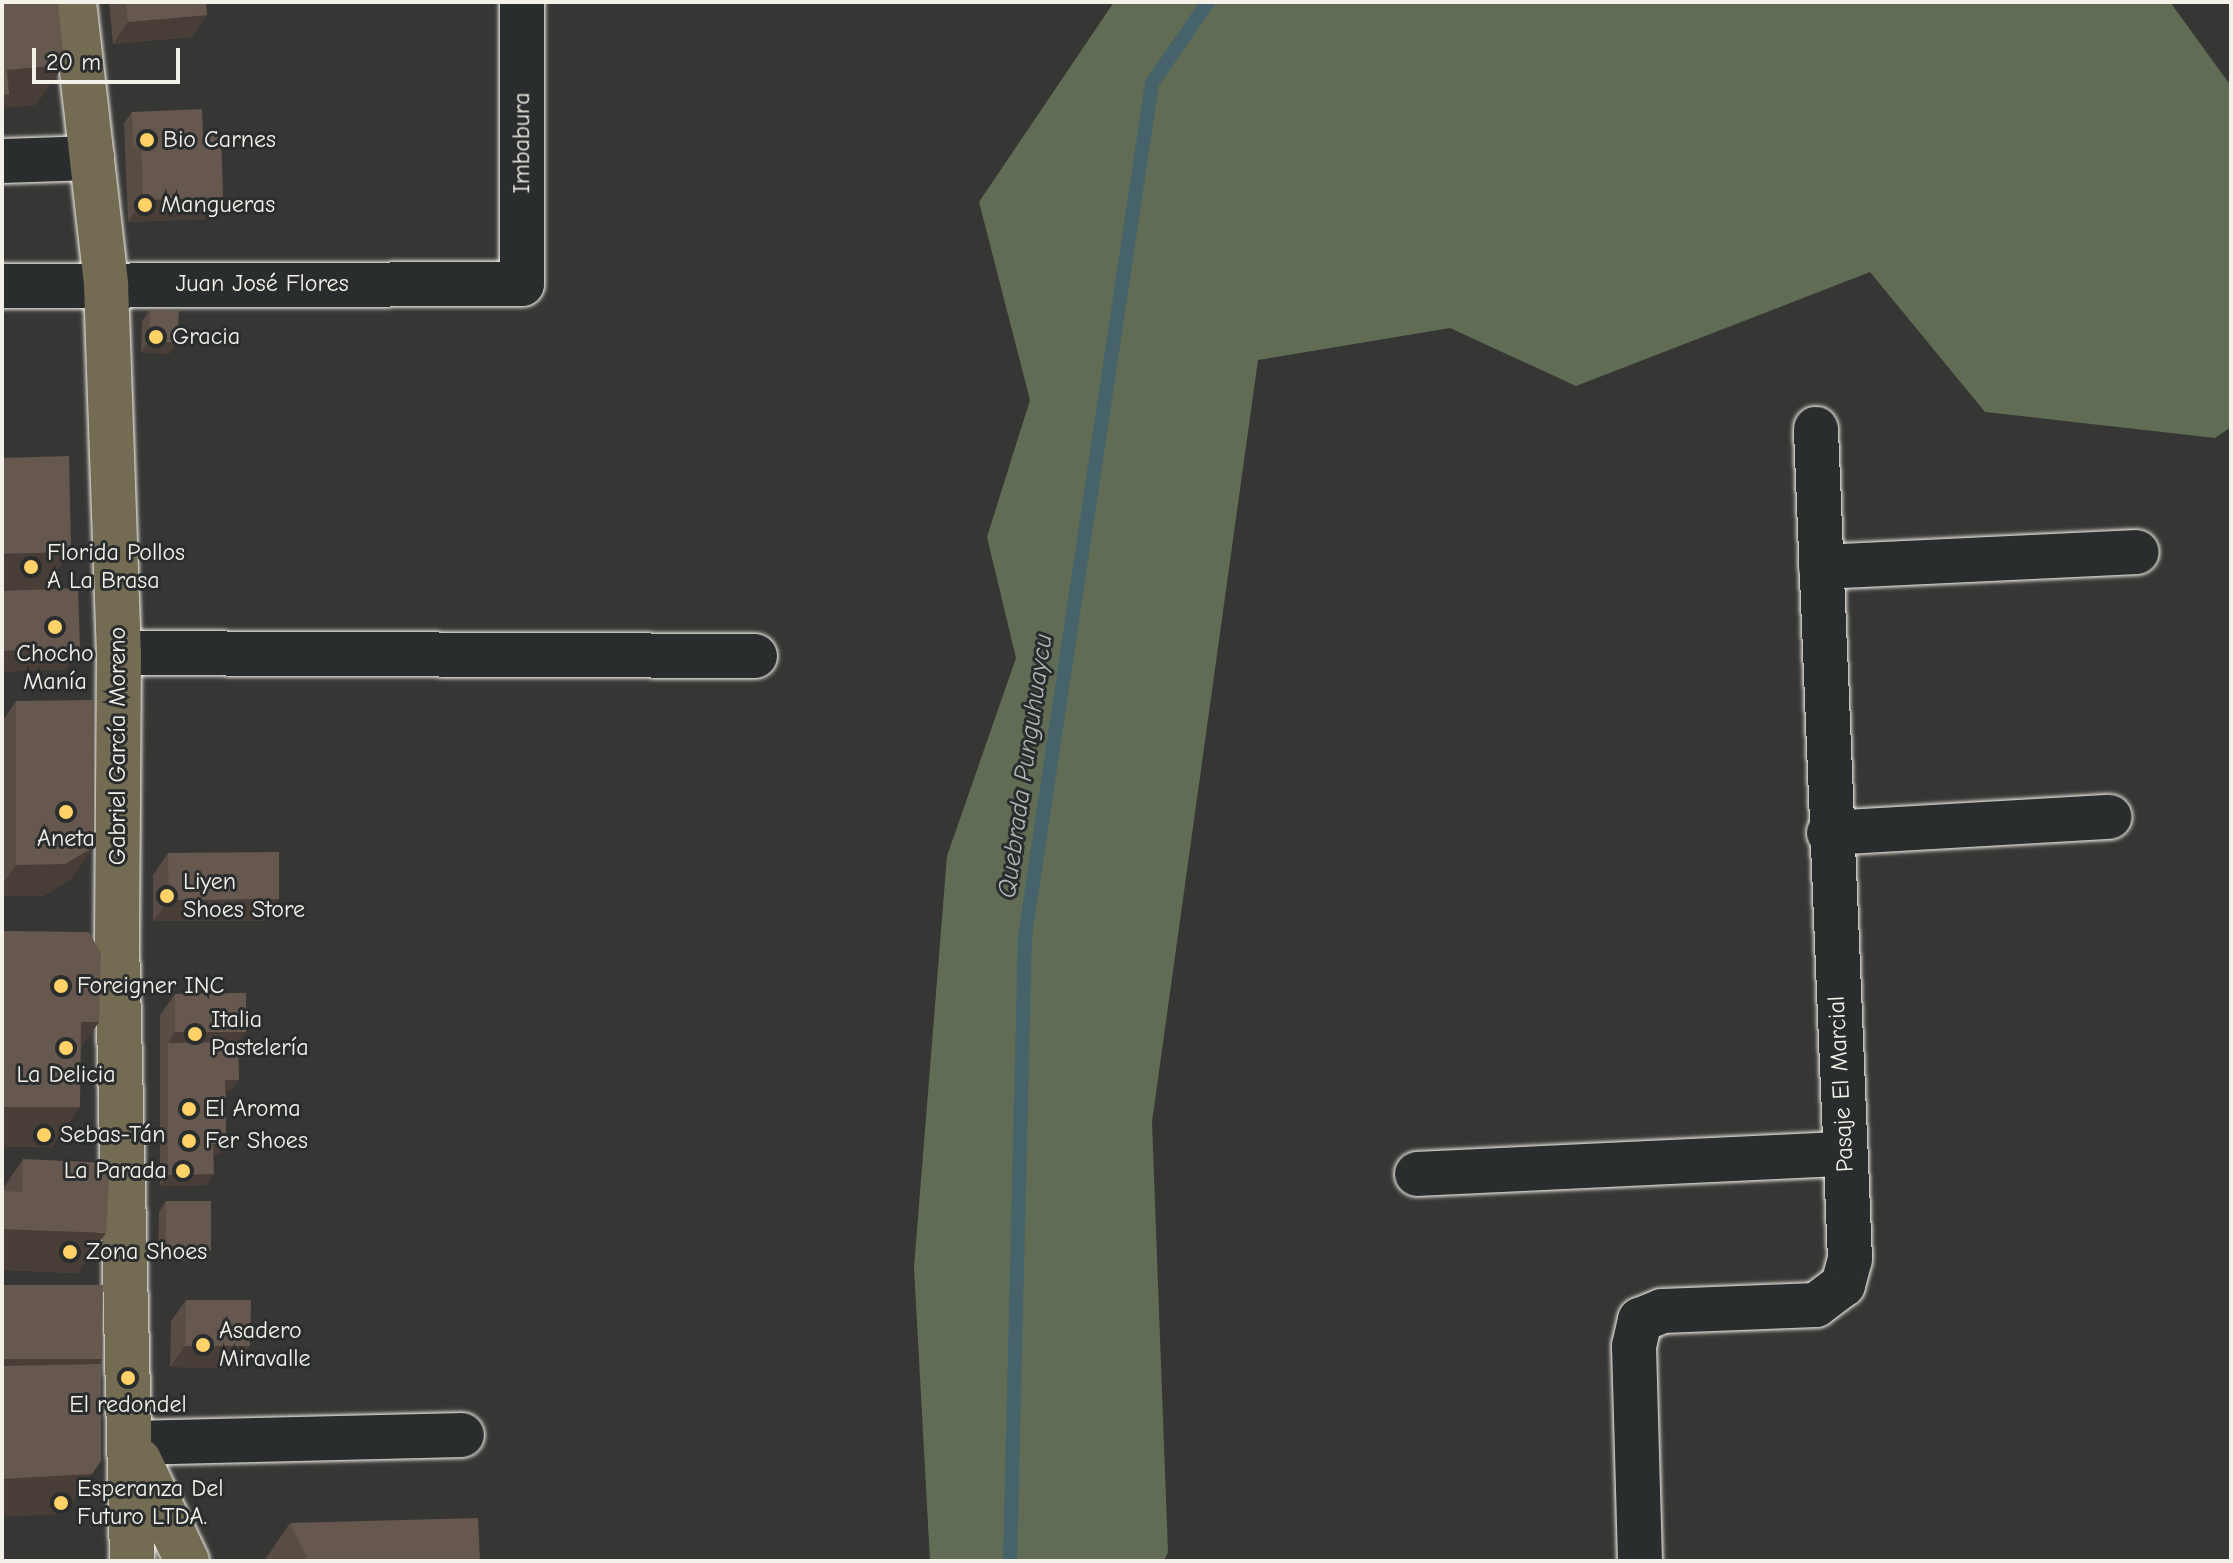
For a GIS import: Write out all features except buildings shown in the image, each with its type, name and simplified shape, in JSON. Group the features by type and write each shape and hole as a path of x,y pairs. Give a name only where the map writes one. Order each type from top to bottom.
{"main road":[{"name":"Gabriel García Moreno","path":"74,2 106,284 119,653 117,941 132,1443 132,1561"},
{"name":"Gabriel García Moreno","path":"132,1443 187,1561"}],"street":[{"name":"Imbabura","path":"522,2 522,284"},
{"path":"2,161 92,158"},
{"name":"Juan José Flores","path":"2,286 522,284"},
{"name":"Pasaje El Marcial","path":"1640,1561 1634,1346 1640,1320 1662,1311 1816,1305 1843,1285 1850,1259 1829,833 1816,429"},
{"path":"1821,567 2137,552"},
{"path":"119,653 755,656"},
{"path":"1829,833 2110,817"},
{"path":"74,942 117,941"},
{"path":"1417,1174 1844,1154"},
{"path":"132,1443 462,1435"}],"green space":[{"path":"1114,2 2170,2 2231,86 2231,427 2215,438 1985,412 1870,272 1576,386 1450,328 1258,360 1152,1122 1168,1552 1164,1561 930,1561 914,1267 947,856 1016,658 987,537 1030,400 979,202"}],"waterway":[{"name":"Quebrada Punguhuaycu","path":"1010,1561 1025,936 1152,83 1208,2"}],"place":[{"name":"Bio Carnes","path":"147,140"},
{"name":"Mangueras","path":"145,205"},
{"name":"Gracia","path":"156,337"},
{"name":"Florida Pollos A La Brasa","path":"31,567"},
{"name":"Chocho Manía","path":"55,627"},
{"name":"Aneta","path":"66,812"},
{"name":"Liyen Shoes Store","path":"167,896"},
{"name":"Foreigner INC","path":"61,986"},
{"name":"Italia Pastelería","path":"195,1034"},
{"name":"La Delicia","path":"66,1048"},
{"name":"El Aroma","path":"189,1109"},
{"name":"Sebas-Tán","path":"44,1135"},
{"name":"Fer Shoes","path":"189,1141"},
{"name":"La Parada","path":"183,1171"},
{"name":"Zona Shoes","path":"70,1252"},
{"name":"Asadero Miravalle","path":"203,1345"},
{"name":"El redondel","path":"128,1378"},
{"name":"Esperanza Del Futuro LTDA.","path":"61,1503"}]}
